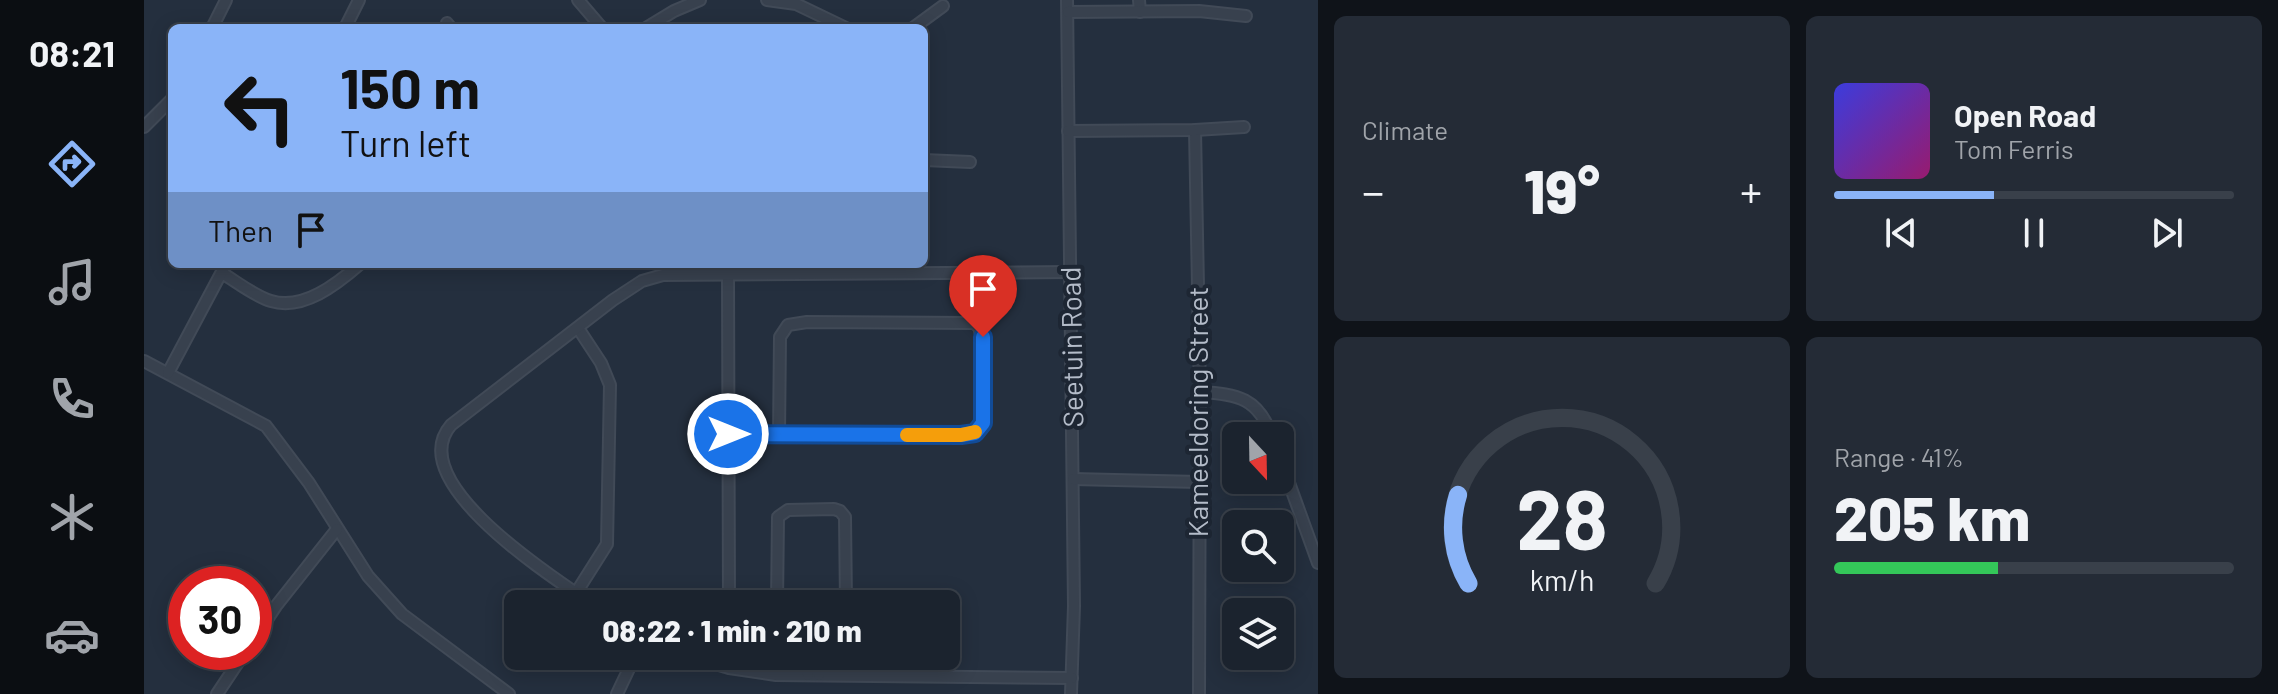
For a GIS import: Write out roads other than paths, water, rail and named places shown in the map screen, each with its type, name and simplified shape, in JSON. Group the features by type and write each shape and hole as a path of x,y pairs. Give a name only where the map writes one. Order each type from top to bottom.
{"street":[{"path":"214,24 226,0"},
{"path":"347,24 359,0"},
{"path":"578,0 599,24"},
{"path":"653,24 700,0"},
{"path":"767,0 796,2 838,24"},
{"name":"Seetuin Road","path":"1067,0 1073,479 1071,694"},
{"path":"1139,0 1140,12"},
{"path":"1068,12 1140,12 1199,5 1246,16"},
{"path":"918,24 943,6"},
{"path":"144,127 168,103"},
{"path":"1068,131 1244,127"},
{"name":"Kameeldoring Street","path":"1195,130 1200,392 1199,694"},
{"path":"928,160 970,162"},
{"path":"168,373 224,268 270,301 286,303 303,300 325,290 355,268"},
{"path":"572,590 486,525 465,504 447,471 442,452 446,431 451,425 613,300 651,278 663,275 908,269 1071,272"},
{"path":"728,275 729,590"},
{"path":"728,434 779,435 961,435 975,433 983,423 984,347 979,327 974,323 882,321 788,325 780,337 779,435"},
{"path":"578,328 601,363 611,391 607,544 578,590"},
{"path":"144,361 266,426 309,483 368,576 402,614 507,693"},
{"path":"1200,392 1248,401 1261,413 1265,422"},
{"path":"1073,479 1199,482"},
{"path":"1293,494 1318,563"},
{"path":"777,590 778,517 788,510 834,509 845,517 846,590"},
{"path":"272,612 337,529"},
{"path":"219,693 234,670"},
{"path":"617,694 628,670"},
{"path":"758,670 776,675 1072,678"},
{"path":"812,670 814,675"},
{"path":"814,675 815,670"}]}
